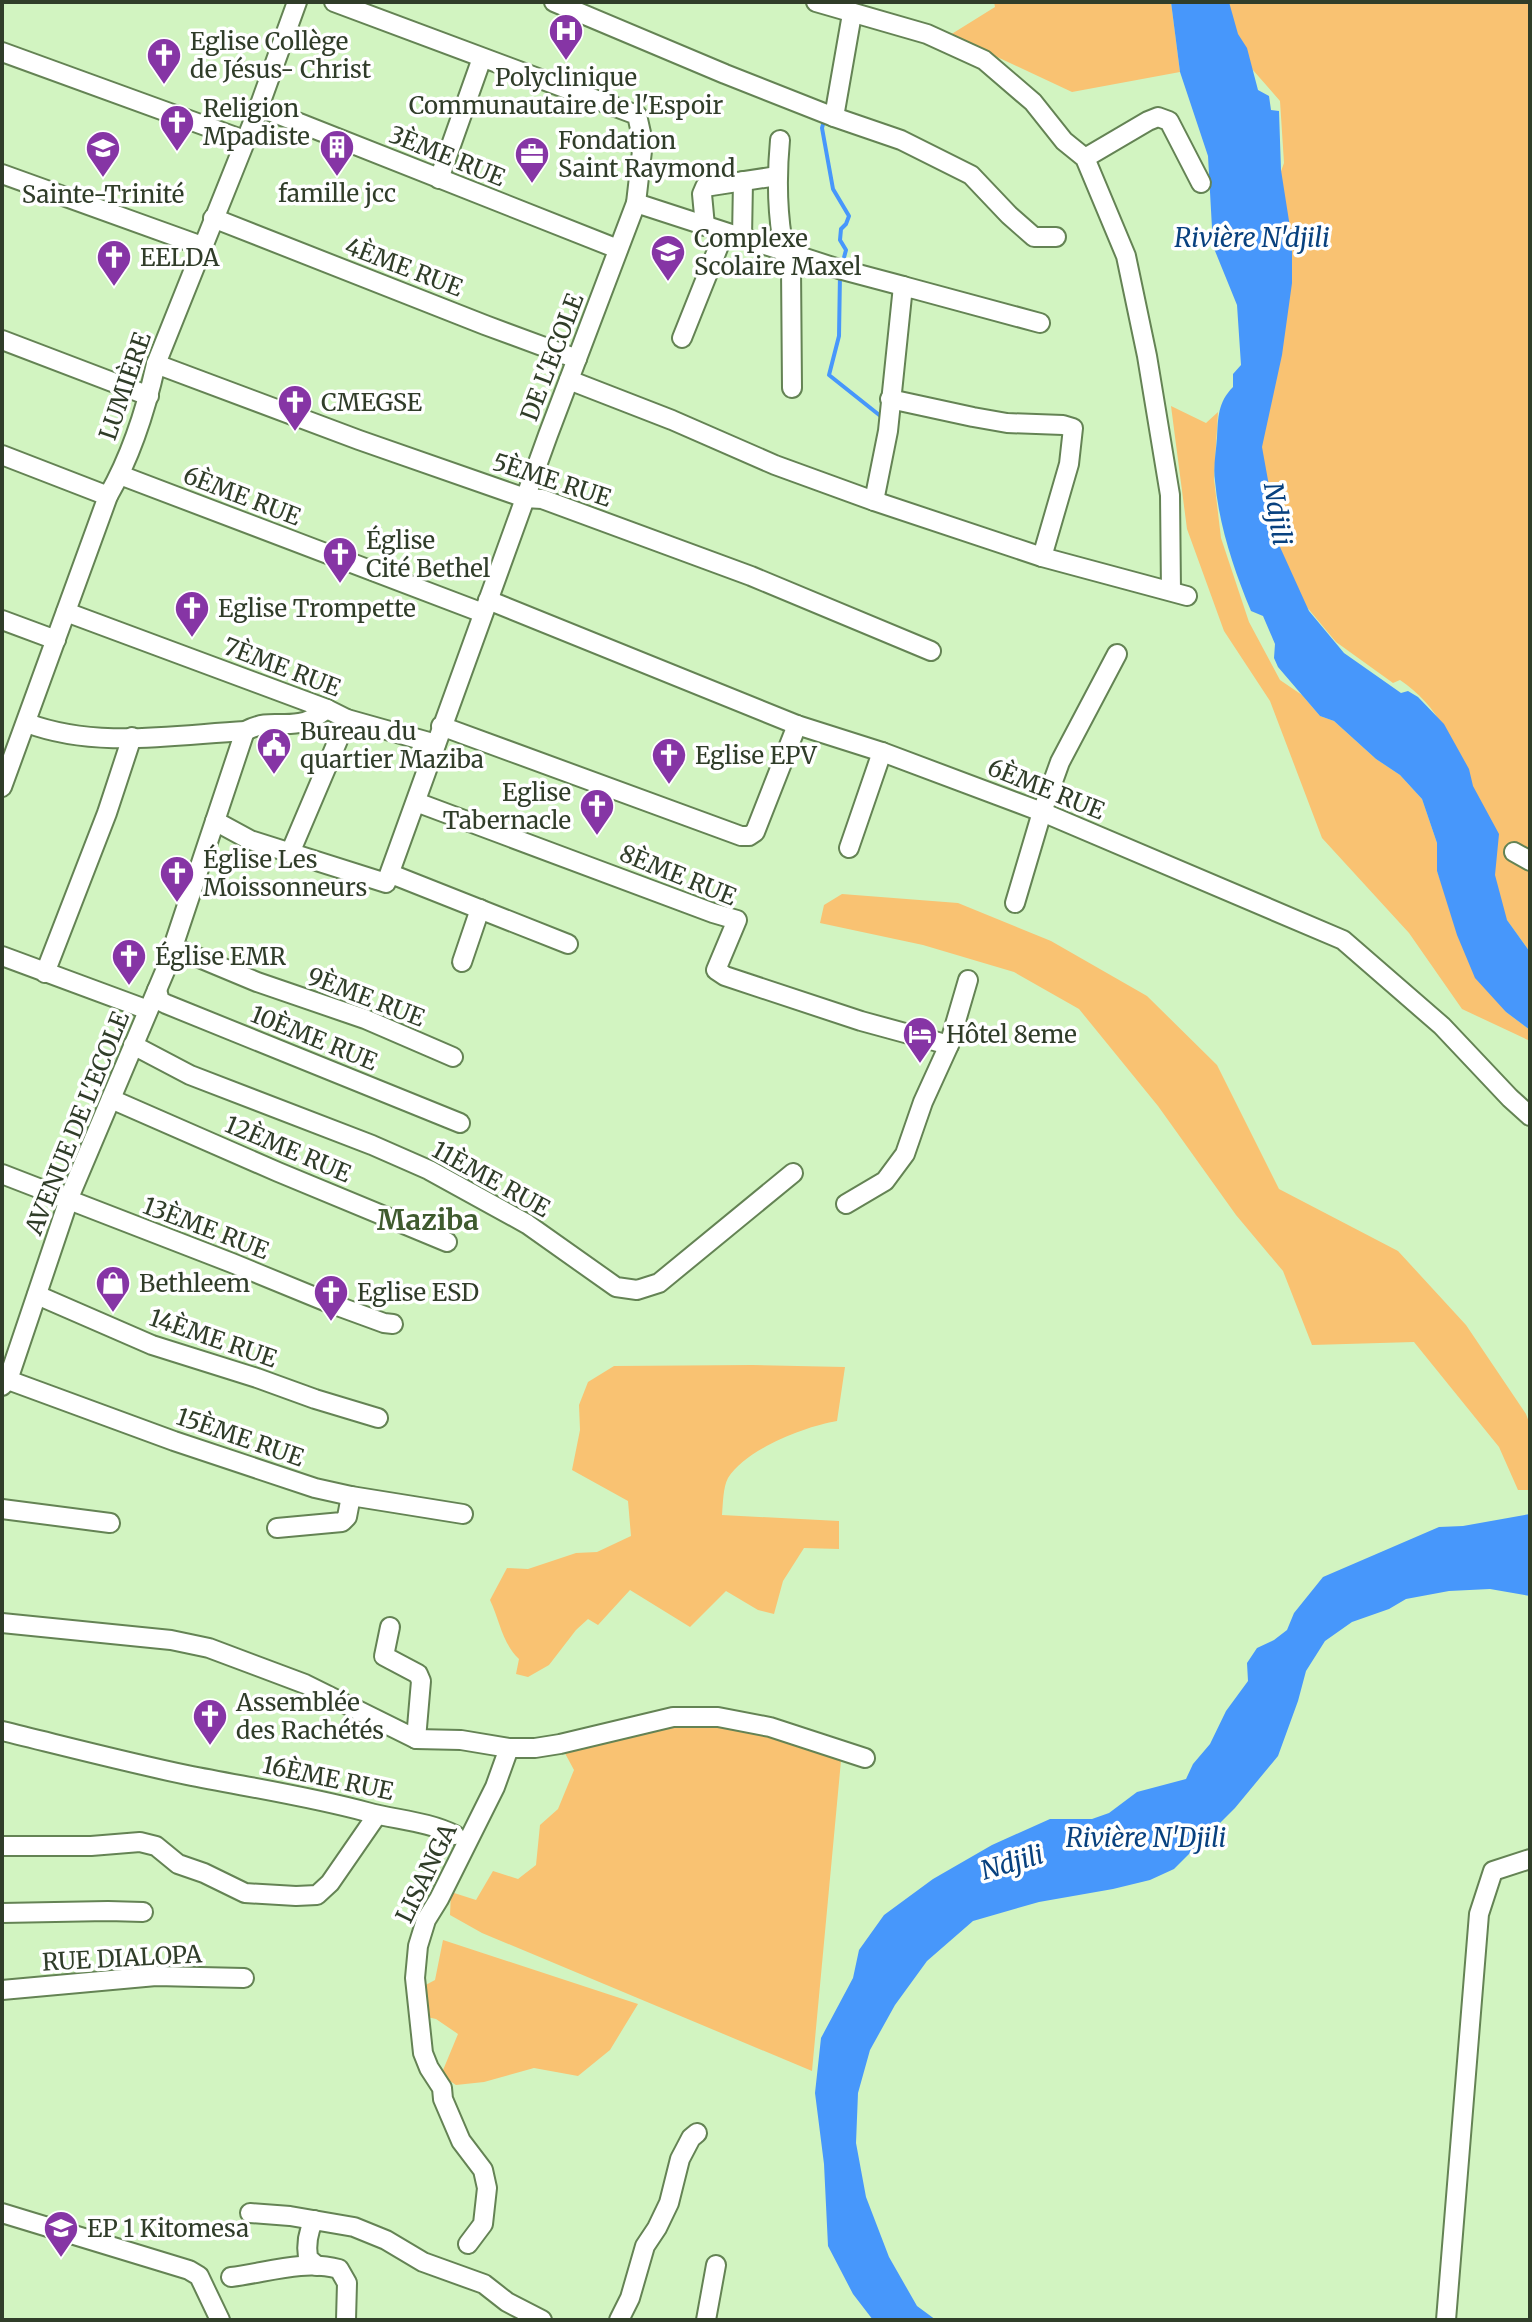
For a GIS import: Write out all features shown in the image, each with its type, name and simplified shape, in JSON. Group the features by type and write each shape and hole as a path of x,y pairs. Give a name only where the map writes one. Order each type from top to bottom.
{"street":[{"name":"LUMIÈRE","path":"2,787 8,753 27,723 108,496 120,475 149,396 156,364 259,107 297,2"},
{"path":"334,2 482,58 439,179"},
{"path":"554,2 827,114 901,140 971,175 1034,237 1056,237"},
{"path":"569,380 775,465 874,501 1042,557 1179,593 1170,495 1147,356 1126,256 1085,158 1064,141 1033,102 984,60 927,34 816,2"},
{"path":"827,114 850,13"},
{"path":"2,52 244,140"},
{"name":"DE L'ECOLE","path":"388,878 485,606 636,203 643,142 637,115 482,58"},
{"name":"3ÈME RUE","path":"259,107 618,249"},
{"path":"1085,158 1158,117 1169,121 1201,183"},
{"path":"780,140 777,176 782,242 789,253 792,388"},
{"path":"2,174 202,246"},
{"path":"705,226 705,187 777,176"},
{"path":"682,338 733,235 743,181"},
{"path":"636,203 789,253 1040,323"},
{"name":"4ÈME RUE","path":"213,218 577,359"},
{"path":"874,501 888,431 903,286"},
{"path":"2,340 149,396"},
{"name":"5ÈME RUE","path":"156,364 359,440 525,498 542,499 751,576 931,651"},
{"path":"890,399 1007,423 1073,428 1069,464 1042,557"},
{"path":"2,455 108,496"},
{"name":"6ÈME RUE","path":"120,475 1042,812 1343,940 1442,1026 1530,1116"},
{"name":"7ÈME RUE","path":"66,612 347,719 439,735 741,836 755,832 797,725"},
{"path":"2,620 56,640"},
{"path":"1015,903 1060,762 1117,654"},
{"path":"27,723 52,733 82,738 132,737 245,731 260,724 300,723 327,709"},
{"path":"290,853 347,719"},
{"name":"AVENUE DE L'ECOLE","path":"5,1383 69,1200 173,947 245,731"},
{"path":"45,973 107,813 132,737"},
{"path":"849,848 882,752"},
{"name":"8ÈME RUE","path":"416,802 737,920 716,970 725,976 861,1021 949,1045"},
{"path":"215,821 250,840 388,878 480,909 568,944"},
{"path":"462,962 480,909"},
{"name":"9ÈME RUE","path":"173,947 257,982 365,1019 453,1057"},
{"path":"2,956 148,1010"},
{"path":"846,1204 885,1181 905,1154 923,1102 949,1045 968,980"},
{"name":"10ÈME RUE","path":"157,990 160,1001 166,1004 460,1123"},
{"name":"11ÈME RUE","path":"133,1045 190,1075 429,1170 527,1224 616,1287 637,1290 659,1283 793,1173"},
{"name":"12ÈME RUE","path":"111,1099 447,1242"},
{"name":"13ÈME RUE","path":"2,1174 332,1304 393,1324"},
{"name":"14ÈME RUE","path":"37,1295 152,1345 378,1418"},
{"name":"15ÈME RUE","path":"5,1383 287,1479 351,1496 463,1514"},
{"path":"277,1528 342,1522 347,1517 351,1496"},
{"path":"2,1509 110,1523"},
{"path":"2,1623 171,1640 209,1648 305,1684 416,1739 535,1748 673,1717 718,1717 770,1727 865,1758"},
{"path":"390,1627 384,1656 418,1674 421,1681 416,1739"},
{"name":"16ÈME RUE","path":"2,1731 185,1774 327,1801 418,1822 455,1835"},
{"name":"LISANGA","path":"468,2244 483,2224 487,2188 483,2170 461,2141 443,2099 442,2088 423,2053 415,1978 418,1946 426,1920 495,1787 509,1748"},
{"path":"2,1846 140,1842 156,1846 178,1864 245,1893 317,1895 330,1883 377,1815"},
{"path":"1446,2320 1479,1914 1493,1871 1530,1859"},
{"path":"2,1913 143,1912"},
{"name":"RUE DIALOPA","path":"2,1990 156,1976 244,1978"},
{"path":"619,2320 630,2298 645,2246 669,2203 680,2159 697,2133"},
{"path":"2,2213 189,2270 199,2276 220,2320"},
{"path":"250,2213 354,2227 386,2240 423,2262 484,2284 507,2302 542,2320"},
{"path":"314,2220 309,2230 307,2251 308,2258 317,2266"},
{"path":"706,2320 716,2265"},
{"path":"231,2277 278,2268 317,2266 339,2269 347,2283 346,2320"}],"shaded area":[{"path":"994,2 1171,2 1180,72 1072,92 950,35 995,7"},
{"path":"1224,2 1530,2 1530,952 1499,909 1440,722 1407,685 1400,680 1393,683 1336,642 1301,600 1272,536 1260,479 1276,185 1284,163 1280,101 1245,61"},
{"path":"1171,406 1206,423 1218,412 1214,479 1221,538 1249,622 1280,680 1302,695 1320,716 1334,721 1376,759 1400,775 1422,799 1437,843 1437,871 1448,902 1506,1012 1530,1030 1530,1041 1462,1009 1409,933 1322,838 1270,701 1224,631 1187,529"},
{"path":"842,894 958,903 1051,941 1147,996 1217,1065 1279,1189 1398,1251 1466,1325 1526,1414 1530,1425 1530,1490 1518,1490 1499,1447 1414,1342 1312,1345 1283,1271 1236,1215 1158,1106 1079,1009 1014,972 923,945 820,923 824,905"},
{"path":"614,1366 845,1367 837,1421 778,1440 748,1458 728,1478 722,1515 839,1521 839,1549 804,1548 783,1581 774,1614 758,1610 726,1591 690,1627 630,1590 598,1625 588,1619 576,1630 549,1665 528,1677 516,1674 519,1659 505,1639 490,1600 507,1568 528,1569 576,1553 597,1552 631,1536 628,1501 572,1470 580,1430 579,1405 588,1382"},
{"path":"673,1717 842,1750 812,2071 482,1933 450,1915 451,1892 476,1900 493,1871 518,1879 536,1865 540,1825 558,1809 574,1770 560,1744"},
{"path":"443,1940 638,2004 610,2050 578,2076 534,2068 484,2082 456,2085 441,2075 458,2034 436,2019 418,2015 420,1988 435,1980"}],"water":[{"name":"Rivière N'djili","path":"1171,2 1229,2 1238,34 1247,48 1258,90 1269,96 1271,110 1279,111 1281,170 1292,240 1292,283 1282,355 1262,447 1280,547 1309,611 1344,653 1401,693 1408,691 1418,697 1444,724 1469,769 1473,786 1499,834 1495,875 1507,920 1530,952 1530,1030 1506,1012 1475,978 1457,935 1437,871 1437,843 1422,799 1400,775 1376,759 1334,721 1320,716 1278,667 1274,658 1275,644 1263,616 1251,611 1239,580 1220,515 1214,470 1220,410 1224,398 1233,387 1233,374 1241,365 1237,305 1213,246 1208,156 1180,72"},
{"name":"Rivière N'Djili","path":"1530,1514 1530,1596 1490,1589 1449,1591 1406,1599 1389,1609 1352,1622 1325,1641 1306,1671 1278,1756 1235,1808 1174,1869 1150,1880 1039,1902 973,1921 927,1961 895,2005 870,2050 858,2093 856,2143 866,2197 889,2257 917,2306 936,2320 873,2320 853,2294 828,2246 824,2164 815,2093 821,2038 853,1978 859,1950 884,1915 933,1879 992,1845 1050,1819 1092,1819 1109,1813 1137,1792 1186,1779 1193,1764 1210,1744 1226,1711 1248,1681 1247,1663 1257,1648 1287,1630 1294,1613 1323,1577 1439,1527 1463,1526"}],"waterway":[{"path":"825,117 822,128 833,189 849,216 841,229 840,240 846,250 842,265"},
{"path":"840,274 839,336 829,375 883,418"}],"place":[{"name":"Polyclinique Communautaire de l'Espoir","path":"566,62"},
{"name":"Eglise Collège de Jésus- Christ","path":"164,86"},
{"name":"Religion Mpadiste","path":"177,153"},
{"name":"famille jcc","path":"337,178"},
{"name":"Sainte-Trinité","path":"103,179"},
{"name":"Fondation Saint Raymond","path":"532,185"},
{"name":"Complexe Scolaire Maxel","path":"668,283"},
{"name":"EELDA","path":"114,288"},
{"name":"CMEGSE","path":"295,433"},
{"name":"Église Cité Bethel","path":"340,585"},
{"name":"Eglise Trompette","path":"192,639"},
{"name":"Bureau du quartier Maziba","path":"274,776"},
{"name":"Eglise EPV","path":"669,786"},
{"name":"Eglise Tabernacle","path":"597,837"},
{"name":"Église Les Moissonneurs","path":"177,904"},
{"name":"Église EMR","path":"129,987"},
{"name":"Hôtel 8eme","path":"920,1065"},
{"name":"Bethleem","path":"113,1314"},
{"name":"Eglise ESD","path":"331,1323"},
{"name":"Assemblée des Rachétés","path":"210,1747"},
{"name":"EP 1 Kitomesa","path":"61,2259"}],"district":[{"name":"Maziba","path":"428,1220"}],"water label":[{"name":"Ndjili","path":"1278,514"},
{"name":"Ndjili","path":"1012,1862"}]}
